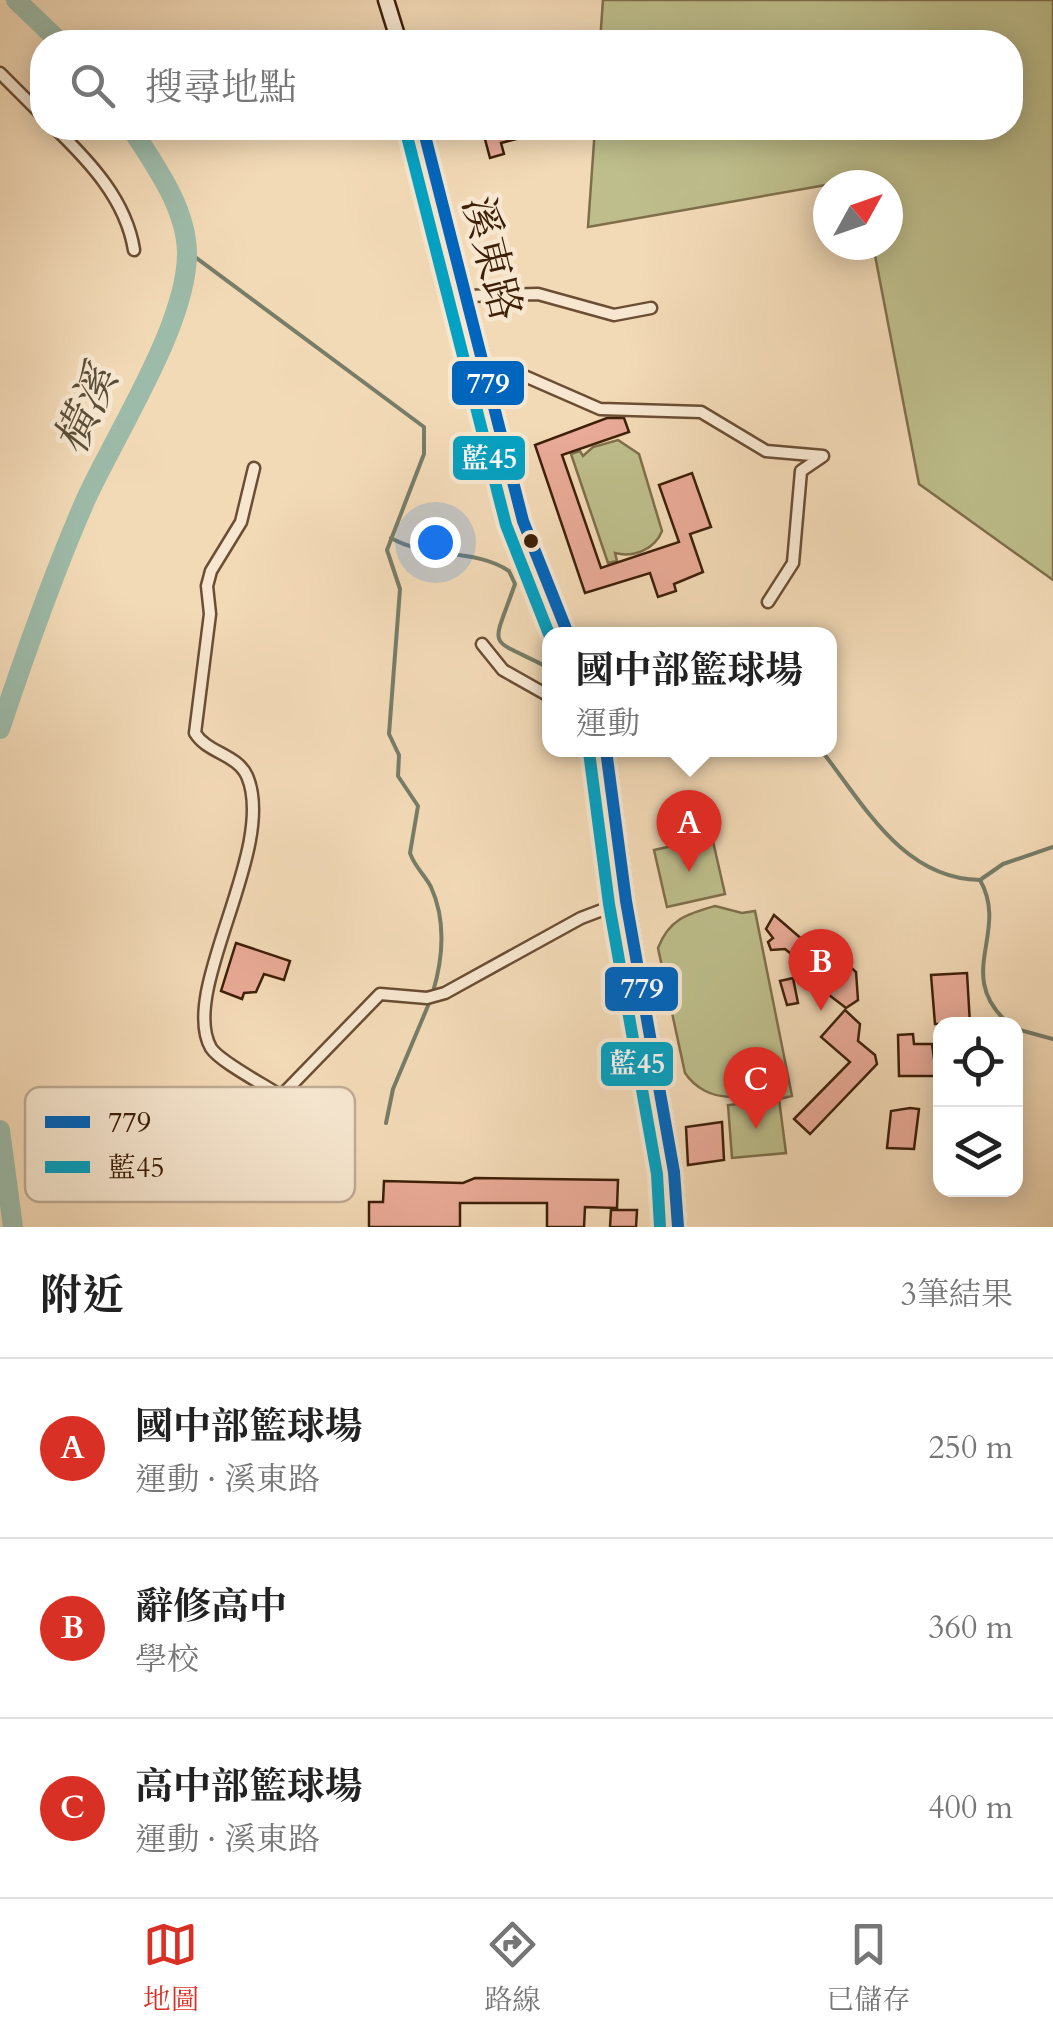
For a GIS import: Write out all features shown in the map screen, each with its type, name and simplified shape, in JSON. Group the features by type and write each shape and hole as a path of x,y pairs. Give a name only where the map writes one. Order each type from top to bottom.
{"main road":[{"path":"386,0 396,30"},
{"name":"溪東路","path":"426,140 523,520 565,627"},
{"path":"607,757 626,901 674,1172 678,1227"}],"street":[{"path":"0,72 30,103"},
{"path":"65,140 114,196 130,224 134,250"},
{"path":"467,296 538,294 614,315 650,308"},
{"path":"488,376 513,371 600,410 700,412 766,451 823,456 801,471 792,562 768,602"},
{"path":"254,468 241,522 211,571 210,614 195,733 201,743 244,770 251,790 251,821 239,884 205,1005 210,1046 268,1087"},
{"path":"482,644 503,670 542,692"},
{"path":"295,1087 380,994 431,997 516,958 581,918 626,901"}],"green space":[{"path":"603,0 1053,0 1053,580 919,484 876,260 903,260 903,170 813,170 813,187 588,227 594,140 1023,140 1023,30 601,30"},
{"path":"618,440 639,454 662,531 643,551 615,553 617,561 608,563 571,454 580,451 583,456 593,447"},
{"path":"712,837 725,894 667,907 654,850"},
{"path":"715,906 742,913 755,911 792,1096 779,1099 786,1153 732,1158 728,1105 777,1100 773,1077 752,1092 728,1097 704,1090 685,1073 658,948 680,919"}],"building":[{"path":"485,140 512,140 501,143 504,154 490,158"},
{"path":"607,418 624,418 629,432 562,455 601,568 679,542 659,485 692,473 711,527 690,534 703,572 674,584 676,591 658,597 650,573 585,593 535,445"},
{"path":"774,915 834,967 843,960 856,972 858,1000 846,1008 794,968 790,963 795,957 785,949 771,950 768,942 773,938 766,929"},
{"path":"236,943 290,961 284,980 264,974 256,992 244,993 242,999 221,991"},
{"path":"967,973 970,1017 934,1017 931,975"},
{"path":"793,978 798,1003 787,1005 780,981"},
{"path":"845,1010 860,1024 858,1041 875,1055 877,1064 810,1134 794,1119 850,1062 821,1037"},
{"path":"913,1034 914,1044 932,1044 933,1076 899,1076 898,1035"},
{"path":"919,1109 914,1149 887,1148 891,1111"},
{"path":"722,1122 724,1160 688,1165 686,1127"},
{"path":"475,1178 618,1180 617,1208 585,1207 584,1227 547,1227 547,1203 460,1203 460,1227 369,1227 369,1202 383,1202 384,1181 463,1183"},
{"path":"611,1210 637,1210 636,1227 610,1227"}],"waterway":[{"name":"橫溪","path":"16,0 47,30"},
{"name":"橫溪","path":"0,729 74,527 163,344 184,280 187,252 181,219 138,140"},
{"path":"187,251 424,427 424,454 387,550 400,589 389,734 399,755 398,776 418,806 410,853 431,887 439,913 441,953 433,992"},
{"path":"391,538 420,549 481,559 509,571 515,584 501,622 499,640 542,665"},
{"path":"826,757 887,834 928,867 980,880 1003,864 1053,847"},
{"path":"980,880 988,899 989,918 985,988 1003,1017"},
{"path":"386,1123 393,1089 430,1001"},
{"path":"1023,1031 1053,1039"},
{"name":"橫溪","path":"0,1130 13,1227"}],"transit line":[{"name":"藍45","path":"408,140 506,525 546,627"},
{"name":"779","path":"426,140 523,521 565,627"},
{"name":"藍45","path":"590,757 609,904 657,1174 660,1227"},
{"name":"779","path":"607,757 626,901 674,1172 678,1227"}],"place":[{"name":"國中部籃球場","path":"689,872"},
{"name":"辭修高中","path":"821,1011"},
{"name":"高中部籃球場","path":"756,1129"}]}
